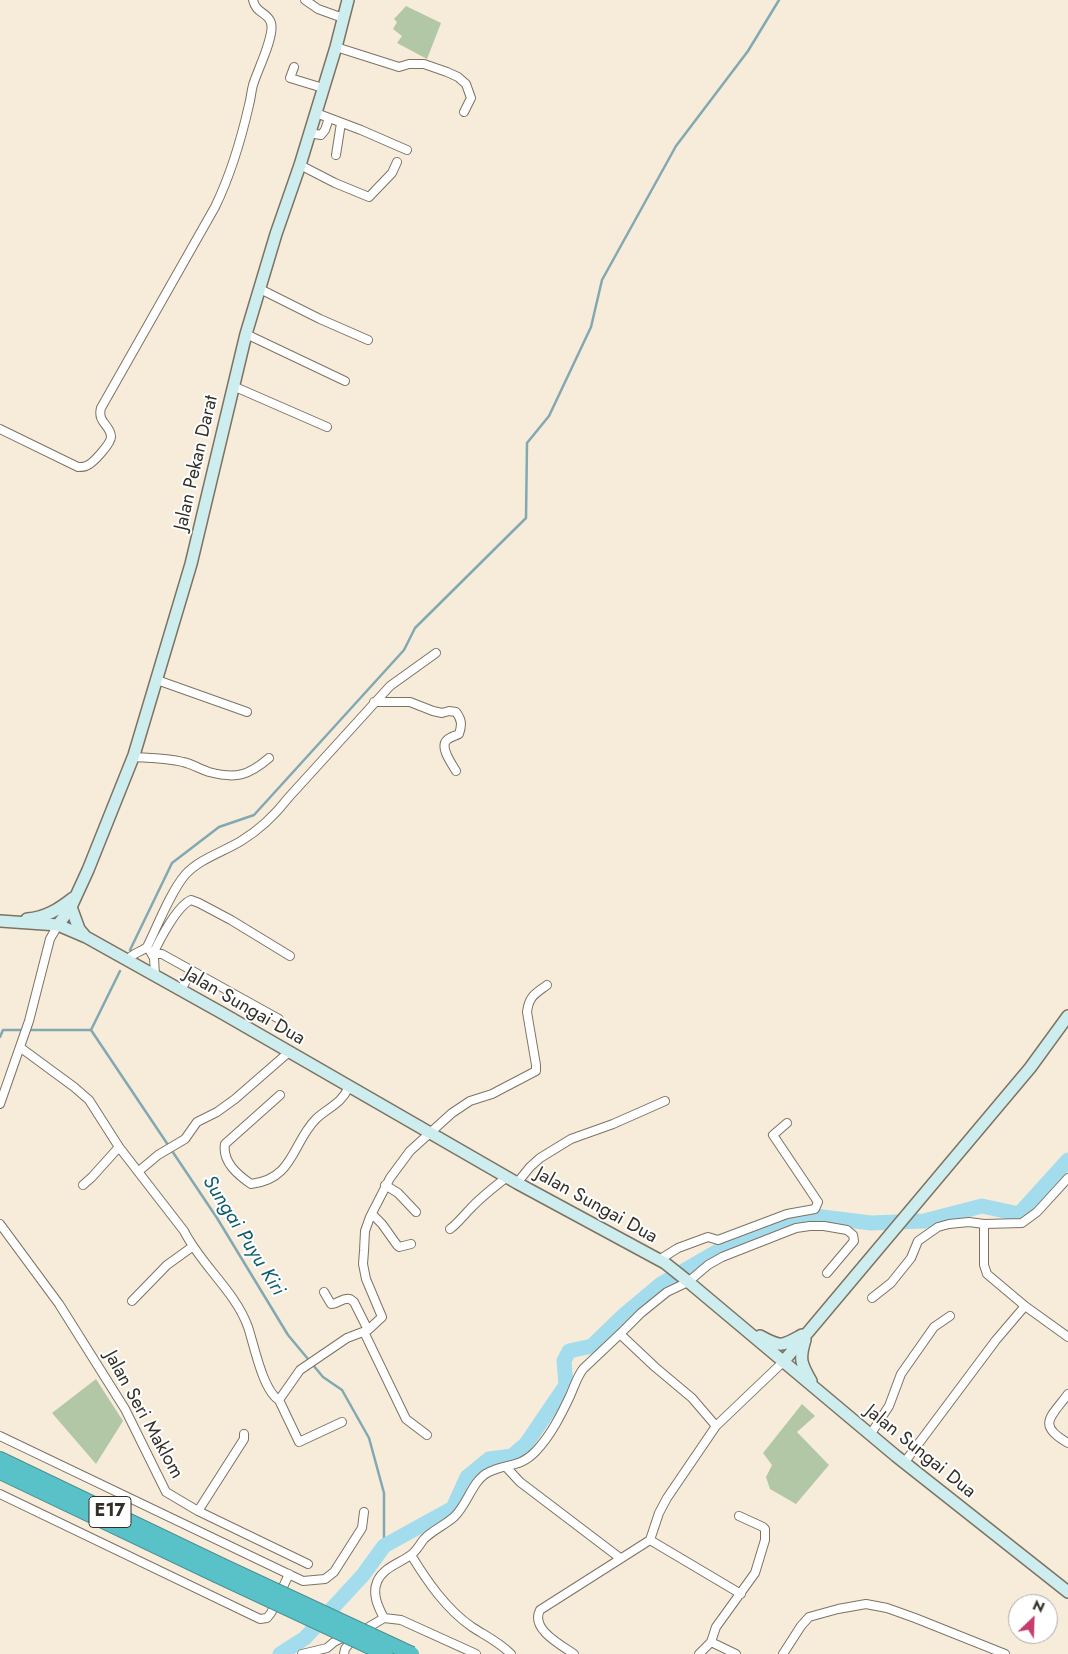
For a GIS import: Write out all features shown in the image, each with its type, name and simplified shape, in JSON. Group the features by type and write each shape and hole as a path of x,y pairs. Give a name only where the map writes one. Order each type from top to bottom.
{"highway":[{"name":"E17","path":"0,1459 384,1654"},
{"name":"E17","path":"0,1472 412,1654"}],"main road":[{"name":"Jalan Pekan Darat","path":"58,925 71,907 88,870 133,757 191,564 246,334 276,234 316,113 348,0"},
{"path":"1,921 34,919 57,910 76,896"},
{"path":"71,907 79,929 86,938"},
{"path":"1,921 58,925"},
{"name":"Jalan Sungai Dua","path":"58,925 182,990 512,1180 662,1262 904,1463 1068,1592"},
{"path":"783,1362 1030,1068 1068,1016"},
{"path":"742,1328 772,1342 784,1345 808,1332"},
{"path":"808,1332 800,1355 804,1369 817,1390"}],"street":[{"path":"0,429 78,467 87,466 92,462 110,440 109,430 100,417 101,408 226,186 249,107 253,85 272,30 271,22 267,16 255,8 253,0"},
{"path":"306,0 318,9 344,18"},
{"path":"336,47 399,67 409,64 424,64 458,77 466,84 470,98 464,112"},
{"path":"294,67 290,78 323,88"},
{"path":"316,113 341,124 362,130 407,150"},
{"path":"309,133 321,135 329,118"},
{"path":"336,155 341,124"},
{"path":"300,165 335,183 369,197 392,173 397,162"},
{"path":"260,289 368,340"},
{"path":"246,334 345,380"},
{"path":"233,386 327,427"},
{"path":"128,960 133,954 147,947 178,885 186,874 198,864 241,841 274,817 289,797 337,746 374,702 390,686 436,654"},
{"path":"157,680 247,712"},
{"path":"374,702 410,702 433,711 456,712 461,718 462,727 459,734 447,740 444,744 447,755 456,771"},
{"path":"133,757 179,761 208,772 224,775 246,774 256,770 269,758"},
{"path":"155,975 153,954 185,902 191,900 200,902 290,956"},
{"path":"0,1104 29,1022 50,938 58,925"},
{"path":"147,947 153,954 162,954 278,1019"},
{"path":"182,990 188,976 193,972"},
{"path":"279,1400 300,1370 347,1338 366,1331 382,1317 366,1279 363,1264 365,1231 385,1185 410,1151 452,1113 470,1101 492,1094 536,1071 527,1012 528,1004 530,998 547,985"},
{"path":"21,1046 74,1086 88,1100 119,1148 139,1171 184,1231 192,1246 238,1307 248,1326 252,1345 269,1389 279,1400 299,1442 342,1422"},
{"path":"139,1171 146,1164 184,1139 197,1122 217,1112 235,1099 289,1052"},
{"path":"280,1095 225,1144 224,1151 236,1174 251,1184 268,1180 278,1174 292,1157 307,1130 316,1119 340,1100 350,1087"},
{"path":"450,1229 487,1193 512,1180 540,1158 571,1139 613,1124 665,1101"},
{"path":"662,1262 678,1248 708,1237 718,1240 787,1214 816,1209 818,1207 818,1202 774,1135 787,1123"},
{"path":"83,1185 92,1178 119,1148"},
{"path":"872,1298 891,1283 911,1258 918,1241 938,1228 969,1222 984,1224 1022,1223 1037,1212 1068,1178"},
{"path":"385,1185 398,1193 416,1212"},
{"path":"372,1214 382,1224 397,1245 400,1247 411,1244"},
{"name":"Jalan Seri Maklom","path":"0,1224 59,1304 125,1409 166,1492 198,1511 308,1564"},
{"path":"984,1224 984,1265 987,1274 1025,1306 1068,1337"},
{"path":"384,1618 375,1596 377,1580 392,1567 411,1555 424,1540 454,1517 462,1508 477,1482 488,1472 526,1460 537,1450 561,1415 578,1375 640,1313 667,1292 722,1257 796,1228 824,1226 847,1230 853,1235 854,1241 827,1273"},
{"path":"132,1302 167,1265 192,1246"},
{"path":"324,1292 331,1304 343,1299 350,1299 354,1302 406,1419 428,1435"},
{"path":"904,1463 996,1340 1025,1306"},
{"path":"870,1435 889,1406 901,1374 934,1327 950,1316"},
{"path":"620,1334 692,1398 716,1426"},
{"path":"574,1654 550,1637 538,1624 537,1616 540,1610 650,1540 659,1513 667,1498 716,1426 783,1362"},
{"path":"1068,1394 1048,1421 1049,1428 1054,1435 1068,1444"},
{"path":"198,1511 244,1439 244,1434"},
{"path":"0,1436 303,1581 325,1579 334,1572 362,1528 364,1512"},
{"path":"506,1467 520,1482 620,1558"},
{"path":"0,1494 260,1619 267,1618 271,1613 289,1574"},
{"path":"699,1654 710,1642 716,1627 755,1573 765,1532 763,1526 738,1516"},
{"path":"650,1540 741,1594"},
{"path":"411,1555 425,1578 456,1613 511,1654"},
{"path":"783,1654 800,1626 809,1617 866,1604 887,1608 915,1618 1005,1654"},
{"path":"302,1654 330,1651 344,1637 357,1634 384,1618 401,1620 476,1654"},
{"path":"344,1654 357,1634"},
{"path":"710,1642 736,1654"}],"green space":[{"path":"406,6 441,23 427,59 397,43 402,36 393,29 397,22 394,19"},
{"path":"96,1379 123,1421 96,1464 52,1413"},
{"path":"802,1404 815,1416 797,1432 829,1465 796,1504 770,1489 766,1477 772,1465 763,1453"}],"waterway":[{"path":"130,950 172,863 219,827 254,815 404,650 415,628 526,518 527,443 549,416 591,327 602,280 676,146 748,51 779,0"},
{"path":"91,1030 120,971"},
{"name":"Sungai Puyu Kiri","path":"0,1037 3,1030 91,1030 217,1218 288,1335 323,1377 342,1390 369,1438 384,1493 384,1546"},
{"path":"280,1654 305,1638 363,1575 384,1546 453,1508 467,1477 489,1459 512,1456 526,1444 566,1385 564,1361 569,1351 592,1346 624,1315 661,1284 737,1240 806,1215 871,1223 924,1221 982,1206 1019,1214 1068,1160"}]}
